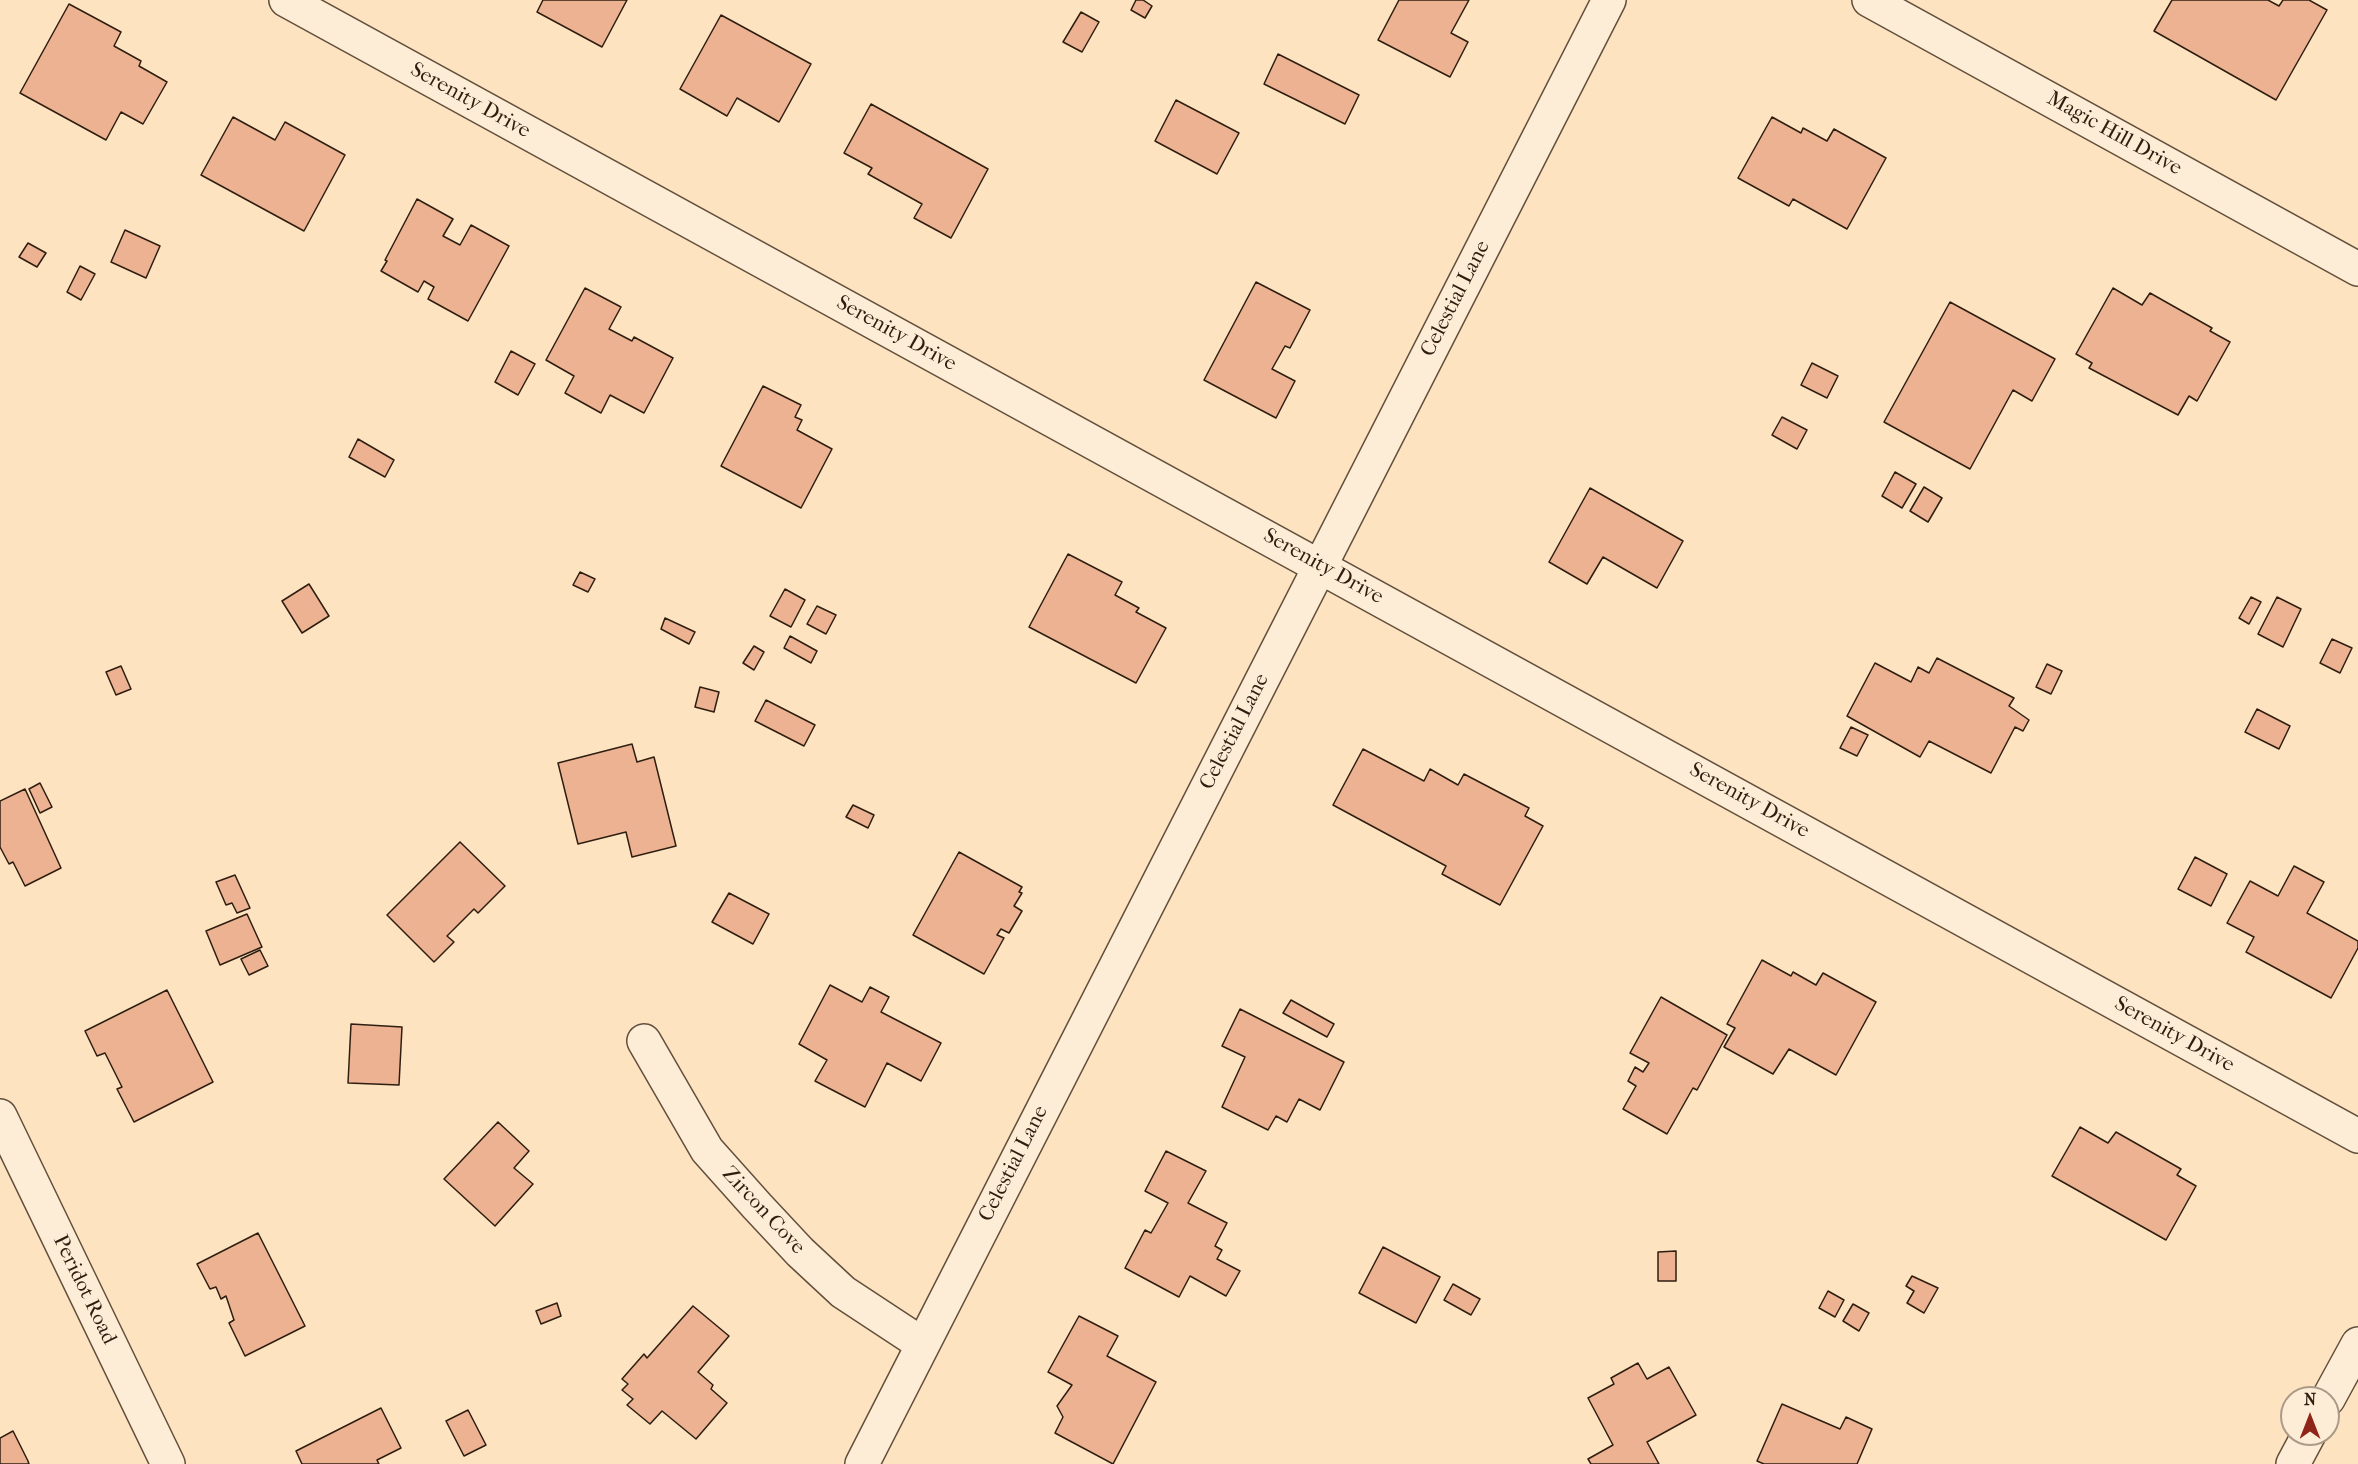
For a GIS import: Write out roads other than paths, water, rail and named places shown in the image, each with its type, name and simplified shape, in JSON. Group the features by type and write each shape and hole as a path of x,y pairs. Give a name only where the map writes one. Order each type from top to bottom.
{"street":[{"name":"Serenity Drive","path":"286,0 2358,1136"},
{"name":"Celestial Lane","path":"862,1464 1609,0"},
{"name":"Magic Hill Drive","path":"1869,0 2358,269"},
{"name":"Zircon Cove","path":"644,1041 707,1150 757,1206 800,1252 843,1292 922,1344"},
{"name":"Peridot Road","path":"0,1116 168,1464"},
{"path":"2335,1386 2358,1344"},
{"path":"2293,1464 2303,1446"}]}
